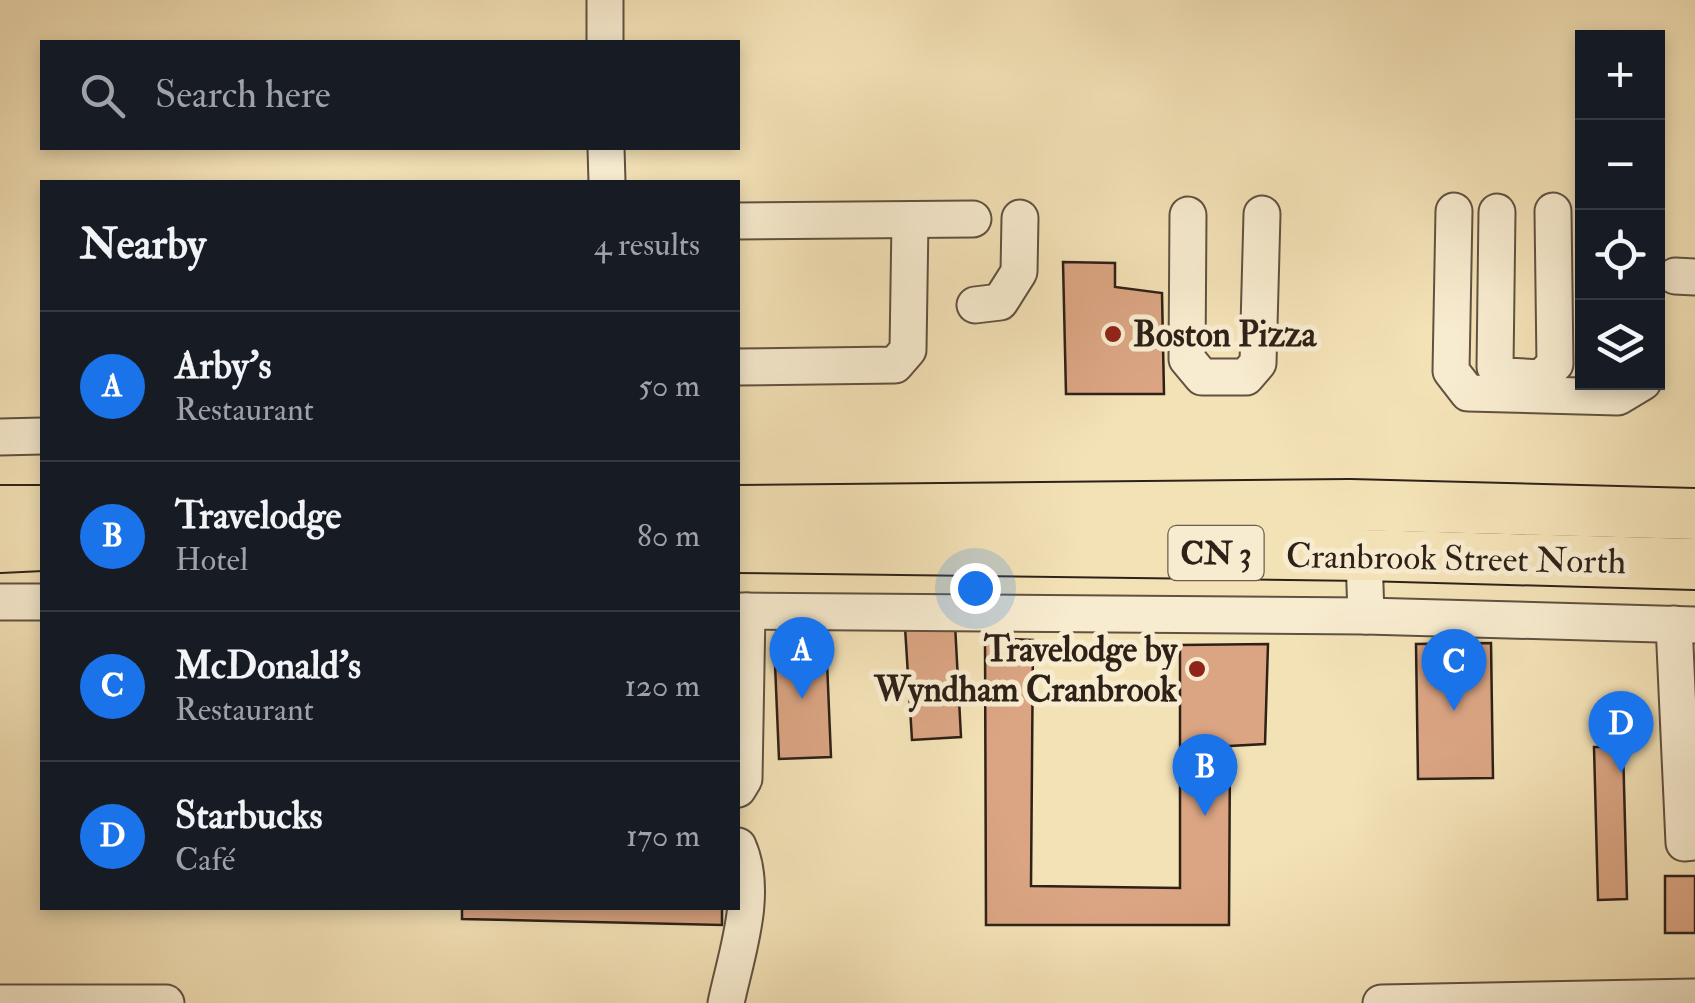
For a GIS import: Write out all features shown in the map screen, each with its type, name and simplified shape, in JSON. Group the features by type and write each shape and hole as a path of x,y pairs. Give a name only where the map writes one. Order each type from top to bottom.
{"highway":[{"name":"Cranbrook Street North","path":"740,511 1350,505 1695,514"},
{"path":"0,511 40,511"},
{"path":"0,547 40,546"},
{"name":"Cranbrook Street North","path":"740,546 1695,564"}],"street":[{"path":"605,0 605,40"},
{"path":"606,150 606,180"},
{"path":"1497,212 1496,367 1506,376 1541,378 1554,364 1553,210"},
{"path":"1454,212 1451,371 1468,393 1618,398 1630,390"},
{"path":"1188,215 1187,359 1202,377 1246,378 1258,363 1262,214"},
{"path":"975,305 1000,302 1019,272 1020,218"},
{"path":"740,221 973,219"},
{"path":"740,366 895,365 908,350 910,221"},
{"path":"0,437 40,436"},
{"path":"1364,555 1366,616"},
{"path":"0,602 40,602"},
{"path":"740,786 744,779 742,611 1366,616 1684,624 1684,843 1695,842"},
{"path":"726,1003 744,920 746,865 740,851"},
{"path":"1381,1003 1695,997"},
{"path":"0,1002 166,1003"}],"building":[{"name":"Boston Pizza","path":"1063,262 1115,263 1115,287 1162,293 1164,394 1066,394"},
{"path":"955,624 961,737 912,740 905,627"},
{"path":"826,638 831,757 779,759 774,640"},
{"path":"985,638 1033,640 1031,886 1180,888 1180,645 1268,644 1265,744 1230,746 1229,925 986,925"},
{"path":"1491,643 1493,778 1418,779 1416,644"},
{"path":"1594,747 1623,747 1627,899 1598,900"},
{"path":"1665,876 1695,876 1695,933 1665,933"},
{"path":"462,910 722,910 722,925 462,919"}],"place":[{"name":"Boston Pizza","path":"1113,334"},
{"name":"Travelodge by Wyndham Cranbrook","path":"1197,669"},
{"name":"Arby's","path":"802,699"},
{"name":"McDonald's","path":"1454,711"},
{"name":"Starbucks","path":"1621,773"},
{"name":"Travelodge","path":"1205,816"}]}
